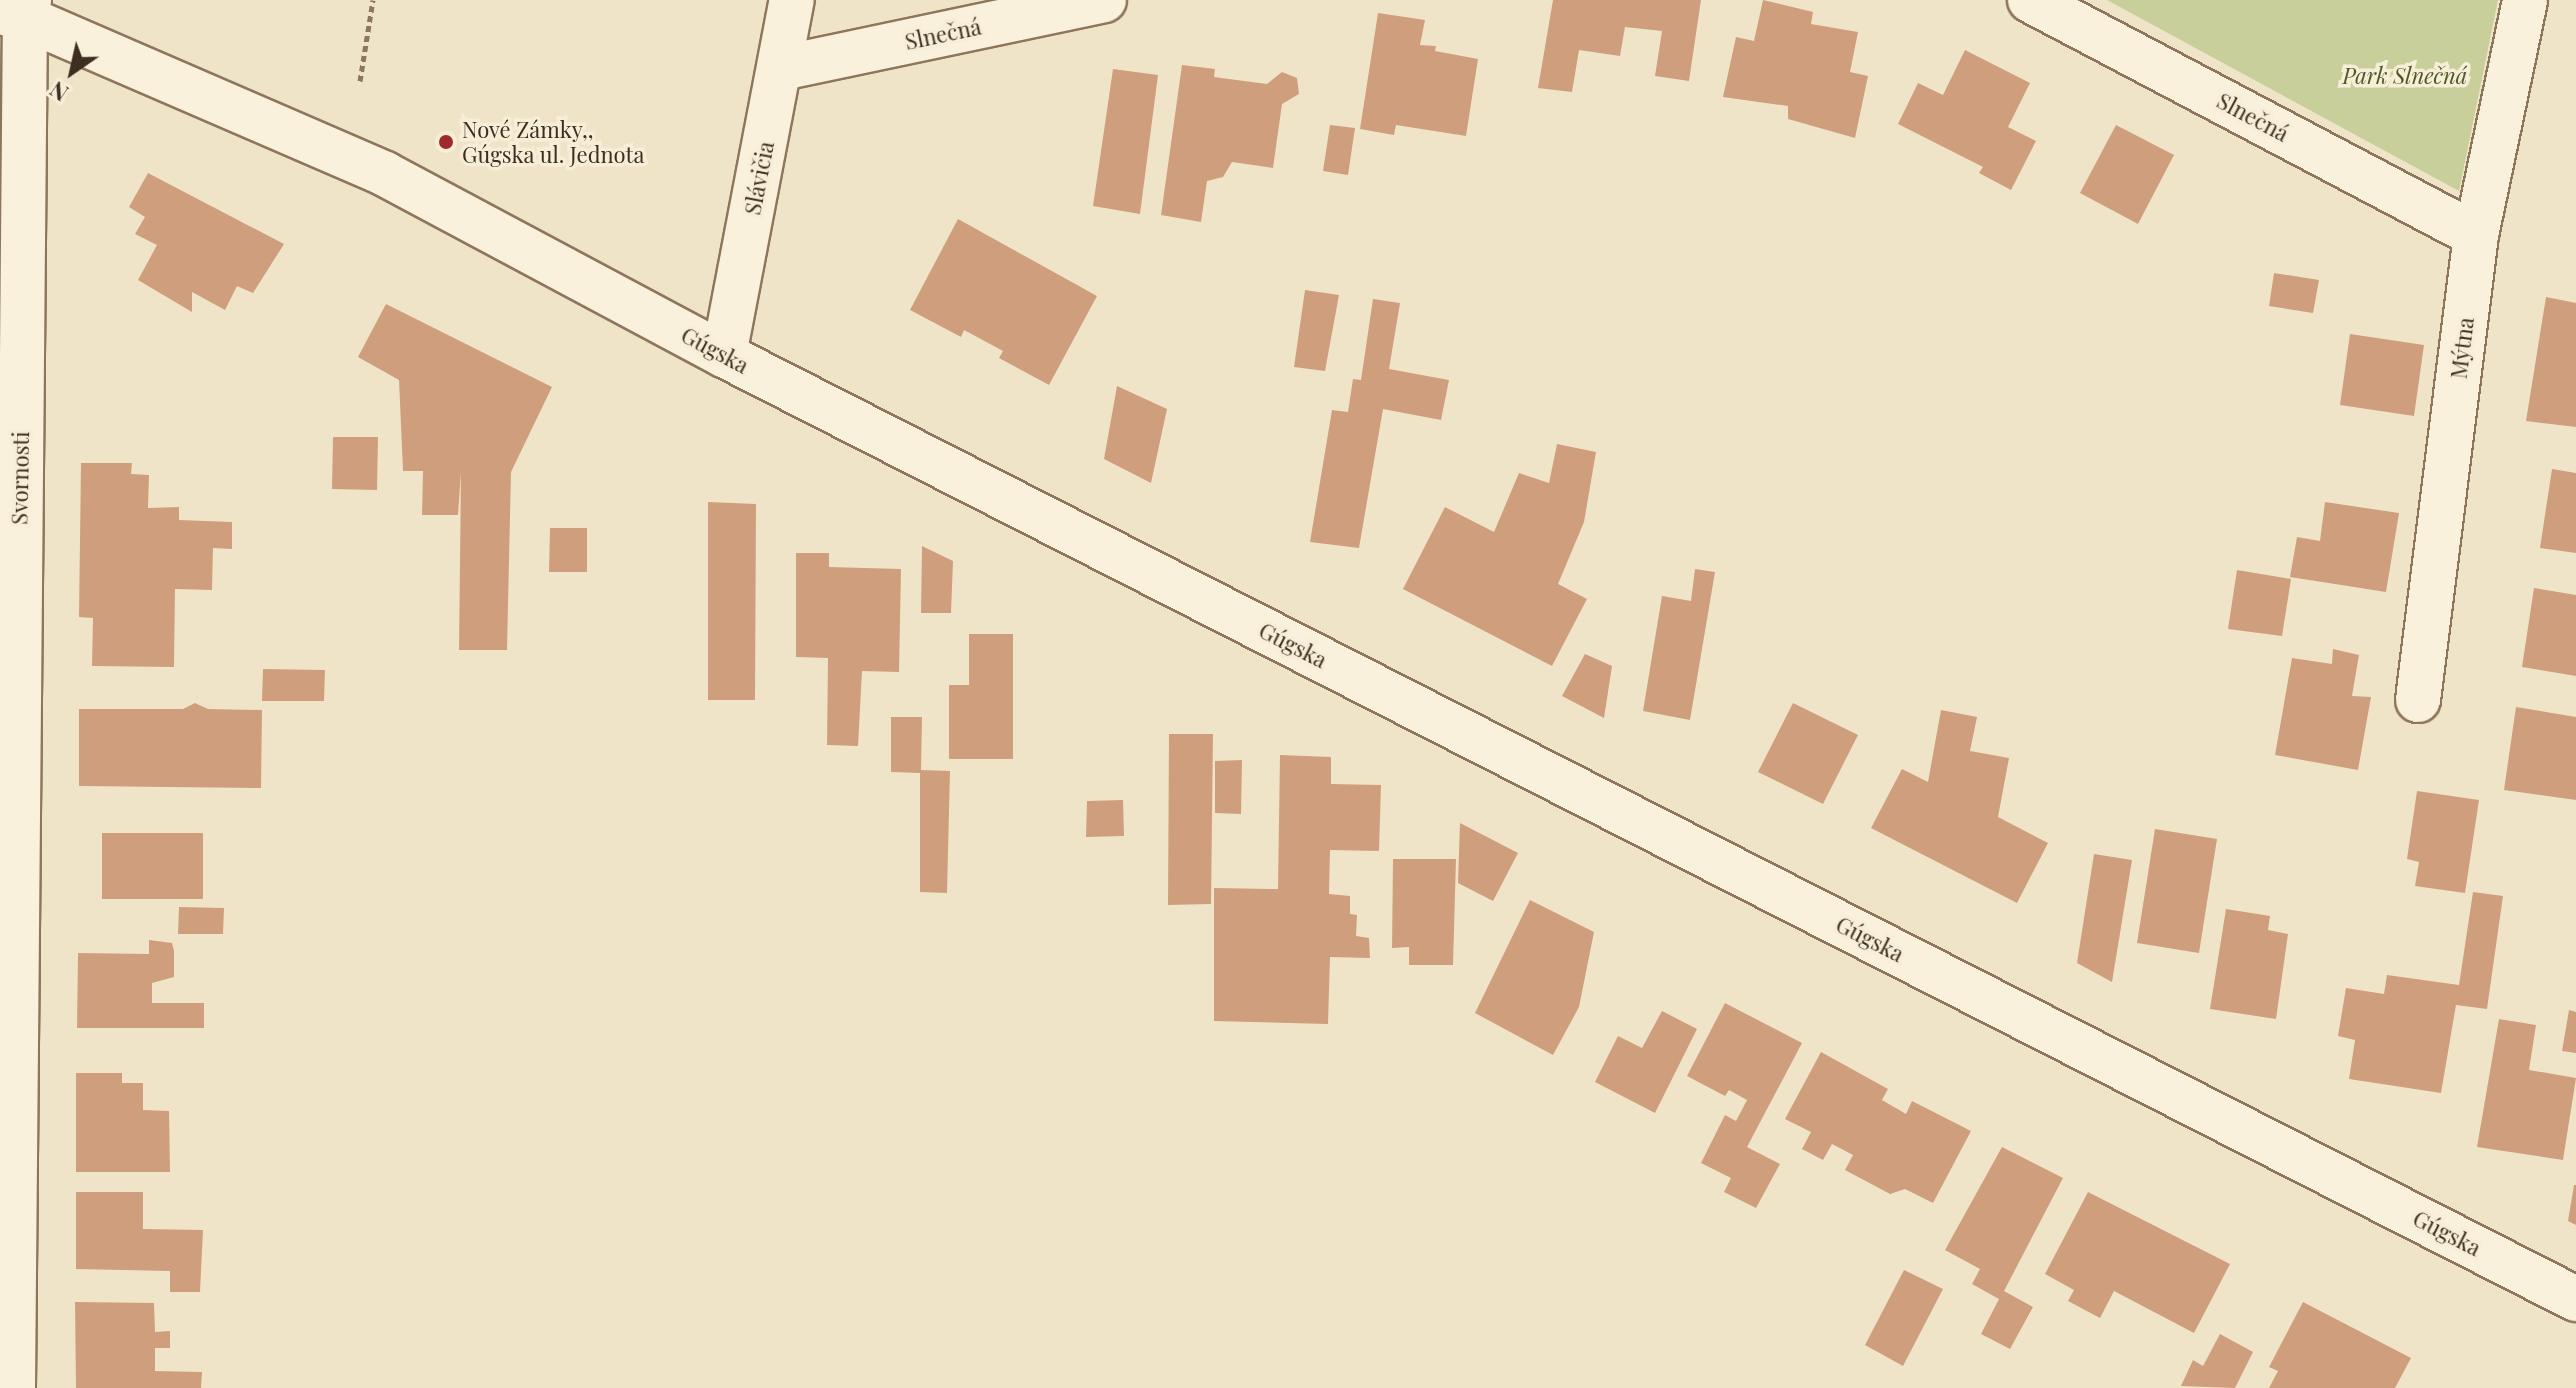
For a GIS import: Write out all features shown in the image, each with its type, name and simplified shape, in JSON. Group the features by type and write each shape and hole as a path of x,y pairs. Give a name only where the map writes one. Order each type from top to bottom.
{"street":[{"name":"Slávičia","path":"724,355 782,68 792,0"},
{"name":"Slnečná","path":"782,68 1104,0"},
{"name":"Slnečná","path":"2030,0 2476,235"},
{"name":"Mýtna","path":"2418,700 2476,235 2525,0"},
{"name":"Gúgska","path":"18,10 385,174 724,355 2576,1299"},
{"name":"Svornosti","path":"13,1388 6,1309 18,10"}],"path":[{"path":"360,81 373,0"}],"green space":[{"name":"Park Slnečná","path":"2107,0 2498,0 2459,191"}],"building":[{"path":"1553,0 1701,0 1689,81 1655,76 1662,31 1625,27 1620,56 1579,50 1572,92 1538,88"},
{"path":"1763,0 1813,12 1811,24 1858,32 1850,72 1868,76 1855,138 1788,119 1788,106 1723,97 1736,37 1754,41"},
{"path":"1378,13 1425,20 1420,45 1436,46 1435,51 1478,59 1466,136 1396,125 1394,135 1360,129"},
{"path":"1965,50 2030,83 2008,127 2036,141 2011,190 1979,173 1983,167 1898,124 1918,83 1943,95"},
{"path":"1182,65 1215,69 1214,77 1267,84 1282,72 1297,78 1299,94 1282,104 1273,168 1232,162 1223,177 1207,181 1201,222 1161,215"},
{"path":"1113,69 1158,75 1140,214 1093,206"},
{"path":"1330,125 1355,128 1348,175 1323,171"},
{"path":"2116,125 2174,155 2138,224 2080,193"},
{"path":"148,173 284,244 253,293 237,286 225,310 192,292 192,312 138,280 157,245 135,234 145,217 129,207"},
{"path":"958,219 1097,296 1049,385 999,358 1003,351 964,330 961,337 910,310"},
{"path":"2274,273 2319,280 2313,313 2269,306"},
{"path":"1305,290 1339,295 1325,371 1294,367"},
{"path":"2546,297 2576,303 2576,427 2526,421"},
{"path":"1373,299 1400,303 1389,369 1449,380 1441,420 1383,409 1359,548 1310,542 1332,410 1348,412 1353,379 1361,380"},
{"path":"386,304 552,387 511,472 507,650 459,650 461,472 458,515 422,515 423,471 403,471 399,380 358,357"},
{"path":"2350,334 2424,345 2414,416 2340,405"},
{"path":"1117,386 1167,409 1151,483 1104,459"},
{"path":"333,437 378,437 377,490 332,489"},
{"path":"1557,444 1596,452 1584,522 1558,584 1587,599 1552,666 1403,589 1445,507 1494,532 1519,473 1549,483"},
{"path":"81,463 132,463 131,474 149,475 148,508 179,507 179,520 232,522 232,549 213,548 212,590 175,589 174,667 92,666 93,618 79,617"},
{"path":"2552,469 2576,473 2576,553 2540,548"},
{"path":"708,502 756,504 755,700 708,700"},
{"path":"2325,502 2399,513 2386,592 2290,577 2297,537 2320,541"},
{"path":"550,528 587,528 587,572 549,572"},
{"path":"922,546 953,561 951,613 921,613"},
{"path":"796,553 829,553 829,567 901,569 899,672 862,671 858,746 827,745 828,658 796,657"},
{"path":"1695,569 1715,572 1690,720 1643,711 1662,596 1691,601"},
{"path":"2237,570 2291,579 2282,636 2228,629"},
{"path":"2534,588 2576,595 2576,676 2522,667"},
{"path":"969,634 1013,634 1013,759 949,759 949,685 969,685"},
{"path":"2333,649 2359,655 2352,696 2371,697 2358,770 2275,755 2292,658 2332,664"},
{"path":"1585,654 1612,666 1604,718 1562,696"},
{"path":"263,669 325,670 324,701 262,701"},
{"path":"195,703 208,709 262,710 261,788 79,786 79,709 183,709"},
{"path":"1793,703 1858,735 1823,804 1758,772"},
{"path":"2516,707 2576,717 2576,800 2504,790"},
{"path":"1941,710 1977,717 1970,751 2009,758 1998,817 2048,843 2017,903 1871,828 1902,769 1928,782"},
{"path":"891,717 922,717 921,770 950,771 947,893 920,892 920,773 891,772"},
{"path":"1169,734 1213,734 1211,904 1168,905"},
{"path":"1280,755 1331,757 1331,784 1381,785 1379,851 1330,850 1329,894 1350,896 1350,914 1357,915 1356,936 1369,938 1370,958 1330,957 1328,1024 1214,1021 1214,888 1278,889"},
{"path":"1242,760 1241,814 1215,813 1215,761"},
{"path":"2417,791 2479,800 2465,893 2415,886 2419,862 2407,859"},
{"path":"1123,800 1124,836 1086,837 1087,801"},
{"path":"1460,823 1518,853 1493,901 1458,883"},
{"path":"2155,829 2217,839 2199,953 2137,943"},
{"path":"102,833 203,833 203,899 102,899"},
{"path":"2094,854 2132,860 2112,982 2077,963"},
{"path":"1393,859 1456,859 1453,965 1409,965 1409,947 1392,948"},
{"path":"2473,892 2503,896 2487,1009 2456,1005 2441,1093 2349,1079 2355,1040 2338,1036 2346,988 2384,994 2387,975 2459,985"},
{"path":"1530,900 1594,932 1579,1007 1553,1055 1475,1013"},
{"path":"179,907 224,908 223,934 178,934"},
{"path":"2226,909 2270,916 2268,930 2288,934 2276,1019 2210,1009"},
{"path":"149,940 172,943 174,951 174,977 152,983 152,1003 204,1003 204,1028 77,1028 78,953 149,954"},
{"path":"1725,1003 1802,1043 1747,1147 1780,1164 1756,1208 1724,1192 1731,1178 1701,1163 1725,1115 1736,1121 1747,1100 1729,1090 1725,1096 1687,1076"},
{"path":"2569,1010 2576,1012 2576,1053 2562,1051"},
{"path":"1662,1011 1697,1029 1655,1113 1595,1082 1618,1036 1642,1048"},
{"path":"2499,1019 2536,1025 2529,1070 2576,1078 2563,1160 2477,1147"},
{"path":"1821,1052 1888,1089 1882,1100 1906,1114 1912,1101 1971,1131 1933,1203 1905,1189 1890,1194 1845,1170 1853,1155 1832,1144 1823,1160 1802,1149 1811,1132 1785,1119"},
{"path":"76,1073 122,1073 122,1083 143,1083 143,1110 169,1111 170,1172 76,1172"},
{"path":"2002,1147 2063,1178 2004,1291 2033,1307 2010,1349 1981,1334 1999,1299 1972,1284 1980,1269 1945,1250"},
{"path":"2576,1185 2576,1225 2568,1221"},
{"path":"76,1192 143,1192 143,1229 203,1230 200,1292 170,1292 170,1271 76,1269"},
{"path":"2088,1192 2230,1264 2194,1333 2114,1291 2100,1318 2068,1301 2074,1290 2045,1274"},
{"path":"1904,1270 1943,1289 1903,1366 1865,1345"},
{"path":"75,1302 154,1303 155,1332 170,1331 170,1348 155,1348 155,1371 202,1372 201,1388 76,1388"},
{"path":"2303,1302 2411,1358 2395,1388 2269,1388 2278,1371 2269,1367"},
{"path":"2220,1334 2253,1352 2235,1388 2181,1386 2193,1360 2203,1366"}],"place":[{"name":"Nové Zámky,, Gúgska ul. Jednota","path":"446,142"}]}
